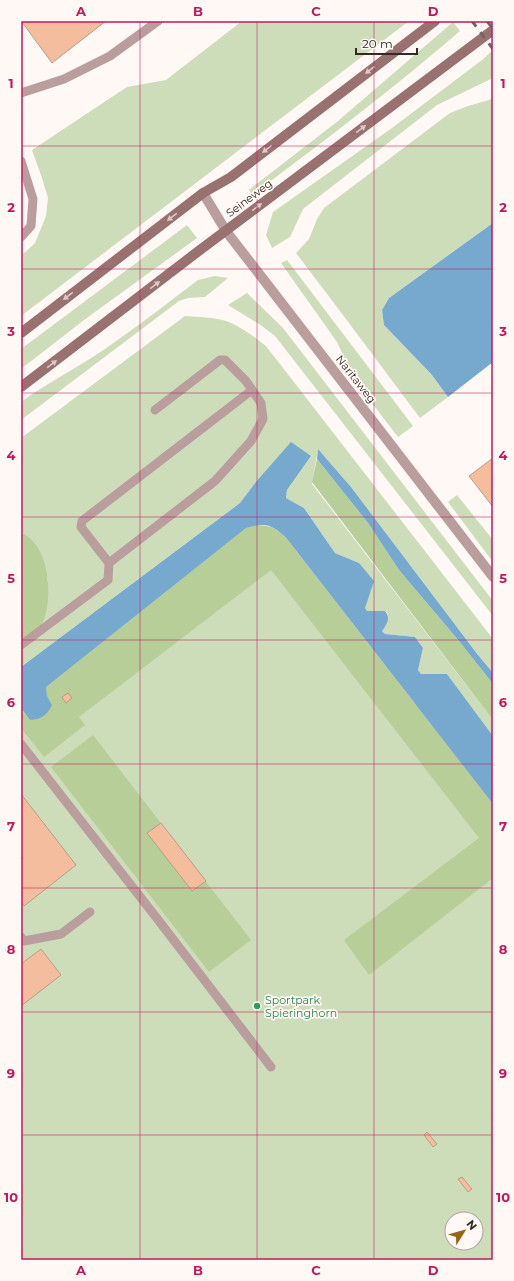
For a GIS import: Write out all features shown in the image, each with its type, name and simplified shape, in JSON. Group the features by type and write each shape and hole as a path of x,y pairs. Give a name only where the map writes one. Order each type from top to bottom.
{"main road":[{"path":"21,333 203,194 231,177 435,21"},
{"name":"Seineweg","path":"21,387 493,30"}],"street":[{"name":"Naritaweg","path":"203,194 226,231 493,577"}],"lane":[{"path":"21,93 64,79 110,56 158,21"},
{"path":"21,161 33,199 30,226 21,237"},
{"path":"109,564 215,481 252,441 263,419 262,403 246,381 225,360 220,360 156,410"},
{"path":"21,645 108,580 109,564 81,527 82,521 252,390"},
{"path":"21,744 271,1067"},
{"path":"22,941 61,934 90,912"}],"green space":[{"path":"242,21 409,21 21,316 21,256 35,243 46,216 48,198 32,150 127,87 166,80"},
{"path":"453,22 460,31 435,53 252,195 249,190 338,121"},
{"path":"493,50 493,78 437,105 303,209 290,237 272,248 266,235 273,212 392,128"},
{"path":"493,97 493,223 389,298 382,310 384,325 432,375 448,397 420,418 296,253 309,239 317,219 324,208 450,113 489,100"},
{"path":"187,225 197,238 84,320 21,369 21,349"},
{"path":"287,260 413,426 398,437 355,381 337,342 281,263"},
{"path":"215,276 228,278 205,297 188,298 179,301 21,420 21,402 101,352 134,329 198,280"},
{"path":"247,293 283,328 493,601 493,616 275,336 228,305"},
{"path":"185,316 226,321 252,335 266,346 493,639 493,673 351,487 318,449 312,484 493,720 493,736 447,674 421,674 418,670 423,648 415,637 385,634 382,631 388,615 386,611 367,611 365,608 359,563 335,553 304,508 286,498 287,490 311,456 255,483 240,503 21,667 21,641 48,580 23,533 21,533 21,438"},
{"path":"317,459 368,523 399,570 493,684 493,720 312,482"},
{"path":"457,495 493,540 493,562 448,502"},
{"name":"Sportpark Spieringhorn","path":"249,515 493,792 493,1260 21,1260 21,696"},
{"path":"256,525 273,528 287,539 493,804 493,878 369,975 344,940 479,838 271,570 79,717 85,725 44,757 21,728 21,715 24,713 30,720 52,705 47,696 46,687 246,528"},
{"path":"21,533 31,539 38,548 44,560 47,573 48,601 46,614 40,627 36,632 21,641"},
{"path":"93,735 251,940 209,972 51,767"}],"water":[{"path":"493,223 493,362 448,397 432,375 384,325 382,310 389,298"},
{"path":"291,442 311,456 287,490 286,498 304,508 335,553 359,563 374,581 365,608 367,611 385,611 388,619 382,631 385,634 415,637 423,648 418,670 421,674 447,674 493,736 493,804 287,539 278,531 269,526 259,525 246,528 46,687 47,696 52,705 44,716 38,719 30,720 21,708 21,667 240,503 255,483"},
{"path":"318,449 351,487 493,673 493,684 399,570 368,523 317,459"}],"building":[{"path":"106,21 52,63 22,22"},
{"path":"493,458 493,507 469,476"},
{"path":"68,693 72,698 66,703 62,697"},
{"path":"21,794 76,865 24,906 21,901 21,860 23,858 21,855"},
{"path":"161,823 206,881 192,891 147,833"},
{"path":"41,949 61,975 21,1006 21,964"},
{"path":"427,1132 437,1144 433,1147 424,1135"},
{"path":"462,1177 472,1189 468,1192 458,1179"}],"railway":[{"path":"472,21 493,49"},
{"path":"487,21 493,29"}],"place":[{"name":"Sportpark Spieringhorn","path":"257,1006"}]}
